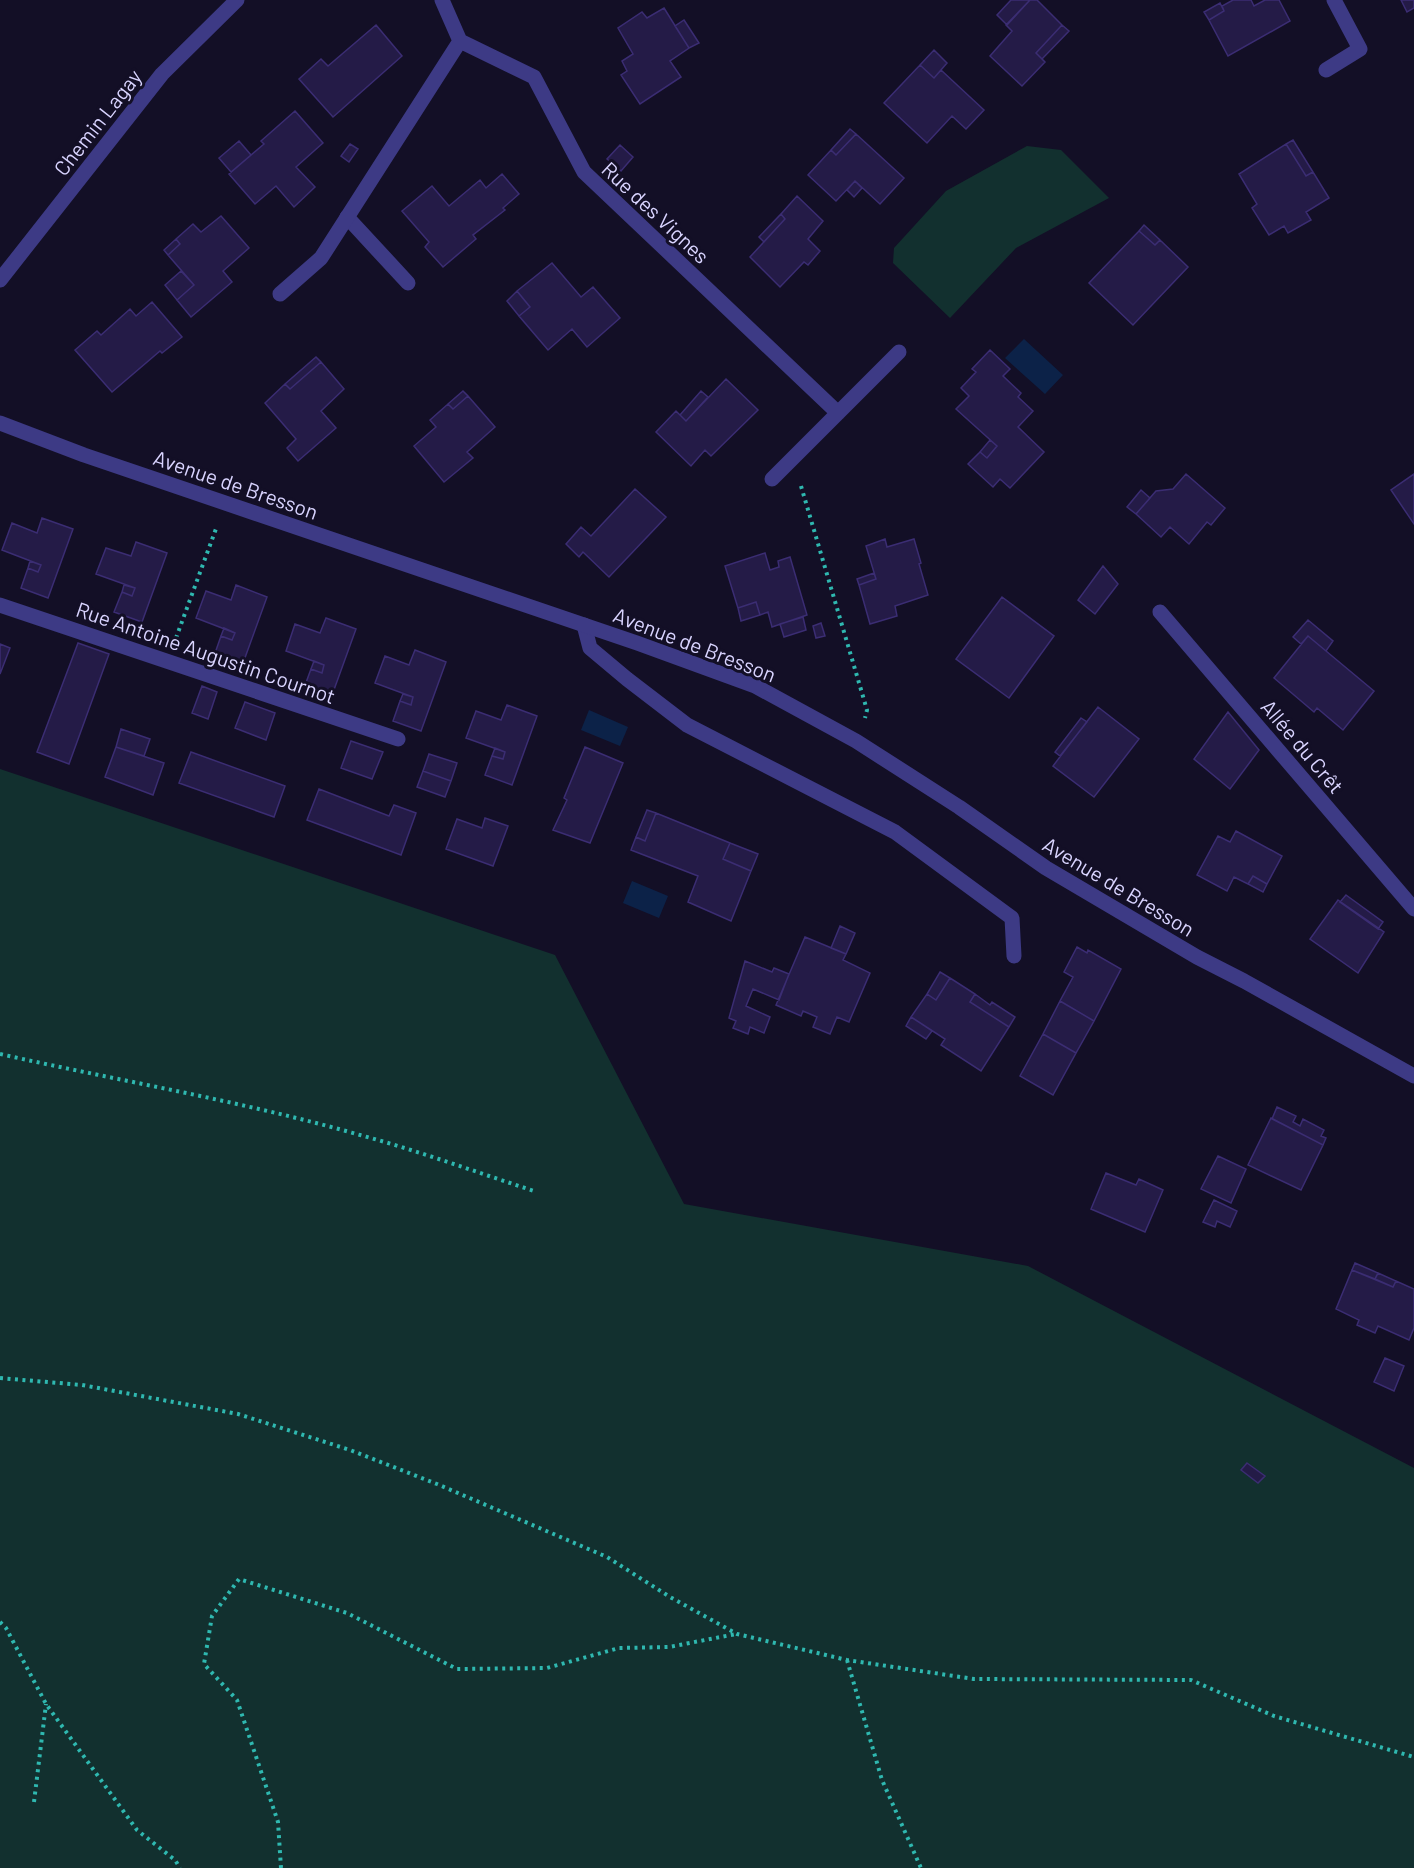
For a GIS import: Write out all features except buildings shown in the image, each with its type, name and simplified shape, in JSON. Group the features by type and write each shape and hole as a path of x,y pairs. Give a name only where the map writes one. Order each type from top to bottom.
{"street":[{"name":"Chemin Lagay","path":"0,280 162,74 237,0"},
{"path":"280,294 321,258 460,41 442,0"},
{"path":"1326,70 1360,50 1334,0"},
{"name":"Rue des Vignes","path":"460,41 534,77 584,172 838,413"},
{"path":"347,217 408,283"},
{"path":"772,479 899,352"},
{"name":"Avenue de Bresson","path":"0,423 84,455 584,625 755,687 856,741 958,807 1046,868 1197,957 1414,1076"},
{"name":"Rue Antoine Augustin Cournot","path":"0,605 398,739"},
{"name":"Allée du Crêt","path":"1160,612 1414,909"},
{"path":"584,625 590,648 627,680 687,725 895,832 1012,918 1014,956"}],"path":[{"path":"793,459 867,710 856,741"},
{"path":"167,662 225,503"},
{"path":"0,1054 87,1074 195,1094 361,1135 534,1191"},
{"path":"0,1378 82,1385 238,1414 350,1450 437,1484 607,1557 670,1597 737,1634 847,1660 974,1679 1191,1680 1274,1716 1414,1756"},
{"path":"281,1868 278,1822 237,1700 204,1664 212,1616 239,1579 347,1613 457,1669 547,1668 619,1648 669,1647 737,1634"},
{"path":"0,1622 6,1628 46,1704 137,1830 175,1860 180,1868"},
{"path":"847,1660 882,1780 921,1868"},
{"path":"34,1802 46,1704"}],"green space":[{"path":"1027,146 1061,150 1109,198 1016,248 950,318 893,263 894,248 946,191"},
{"path":"0,769 555,955 684,1204 1028,1266 1414,1468 1414,1868 0,1868"}],"water":[{"path":"1024,339 1063,375 1045,394 1005,358"},
{"path":"589,710 628,727 620,746 581,730"},
{"path":"632,881 668,896 659,918 623,903"}]}
